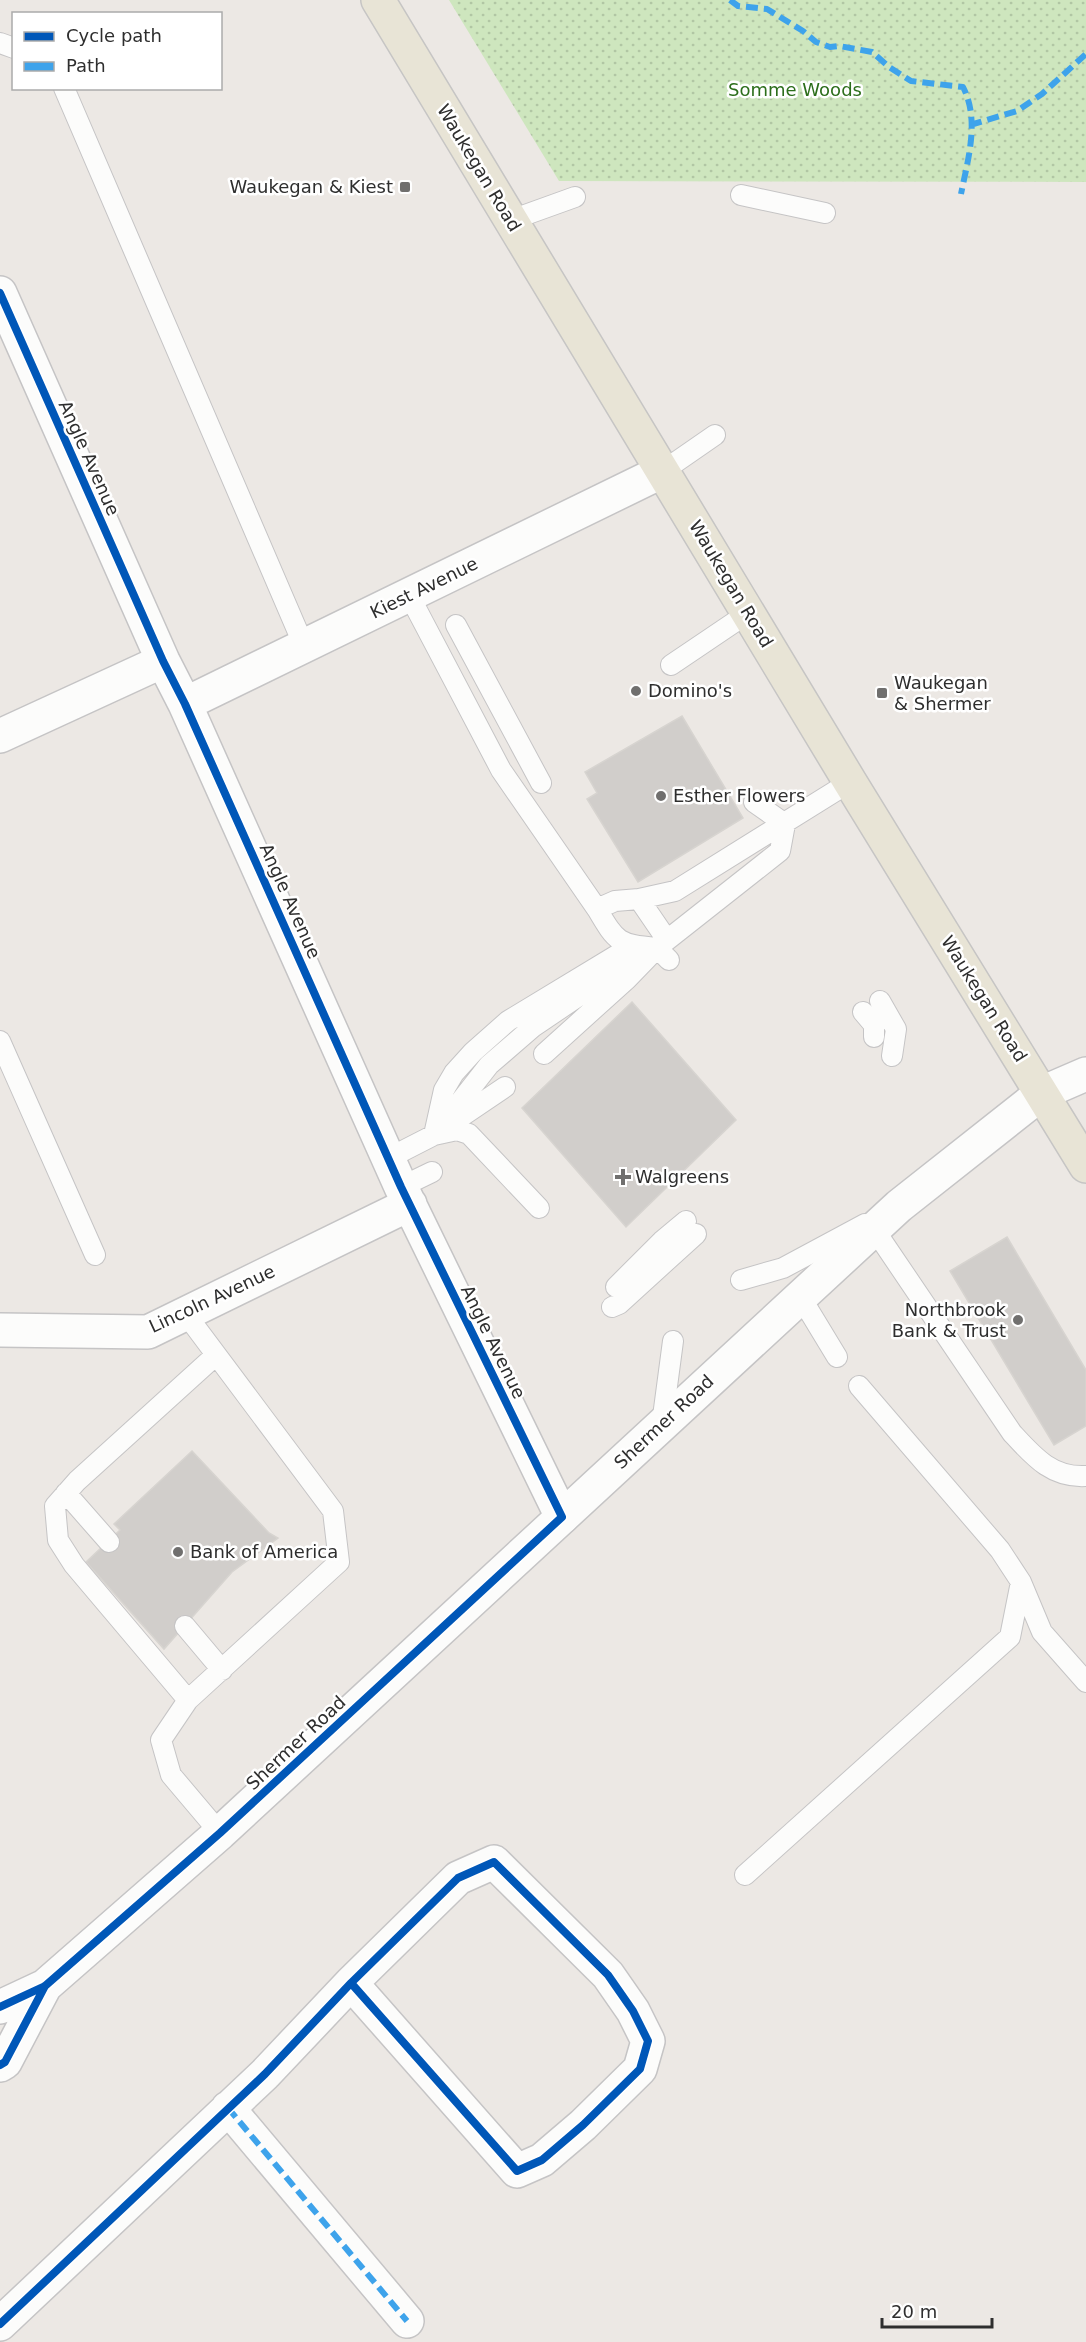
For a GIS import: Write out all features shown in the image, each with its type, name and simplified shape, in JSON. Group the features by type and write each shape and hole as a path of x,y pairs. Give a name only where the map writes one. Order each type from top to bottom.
{"main road":[{"name":"Waukegan Road","path":"378,0 850,782 1086,1166"}],"street":[{"name":"Angle Avenue","path":"0,293 163,661 185,704 400,1183 562,1517"},
{"name":"Kiest Avenue","path":"185,704 663,471"},
{"path":"0,736 163,661"},
{"name":"Shermer Road","path":"0,2007 45,1986 220,1833 899,1206 1042,1093 1086,1074"},
{"name":"Lincoln Avenue","path":"0,1330 148,1332 185,1314 400,1183"},
{"path":"0,2324 265,2074 351,1983 458,1878 494,1862 608,1975 633,2011 648,2041 640,2069 583,2125 542,2160 517,2170 351,1983"},
{"name":"Shermer Road","path":"0,2065 5,2062 45,1986"},
{"path":"228,2108 407,2320"}],"lane":[{"path":"65,90 304,646"},
{"path":"741,195 825,213"},
{"path":"511,220 575,197"},
{"path":"663,471 715,435"},
{"path":"409,595 501,770 606,898 611,932 622,967"},
{"path":"671,665 748,613"},
{"path":"456,626 541,783"},
{"path":"606,898 639,899 675,891 850,782"},
{"path":"754,802 784,824"},
{"path":"434,1135 444,1090 454,1072 473,1052 508,1021 665,949 780,850 784,824"},
{"path":"639,899 665,949"},
{"path":"611,932 627,945 665,949"},
{"path":"544,1054 622,967"},
{"path":"880,1000 896,1029 892,1056"},
{"path":"863,1012 874,1025 874,1037"},
{"path":"0,1041 95,1255"},
{"path":"400,1183 434,1135 505,1087"},
{"path":"434,1135 457,1131 469,1134 539,1208"},
{"path":"400,1183 432,1172"},
{"path":"741,1280 783,1268 899,1206"},
{"path":"612,1307 619,1304 691,1227 662,1241 616,1287"},
{"path":"874,1229 1012,1433 1031,1453 1057,1473 1071,1477 1086,1476"},
{"path":"800,1296 837,1357"},
{"path":"185,1314 333,1511 339,1562 188,1700 161,1740 171,1775 220,1833"},
{"path":"662,1425 673,1341"},
{"path":"188,1700 74,1565 58,1540 55,1506 77,1481 216,1355"},
{"path":"859,1386 1000,1550 1021,1582 1042,1632 1086,1682"},
{"path":"66,1493 109,1542"},
{"path":"745,1875 1010,1637 1021,1582"},
{"path":"185,1626 222,1670"}],"green space":[{"name":"Somme Woods","path":"449,0 1086,0 1086,182 559,181"}],"building":[{"name":"Esther Flowers","path":"682,716 743,818 638,882 587,799 597,793 585,772"},
{"name":"Walgreens","path":"632,1002 736,1120 626,1227 522,1108"},
{"name":"Northbrook Bank & Trust","path":"1007,1237 1086,1370 1086,1426 1054,1445 950,1271"},
{"name":"Bank of America","path":"192,1451 269,1533 278,1538 232,1572 164,1649 86,1562 120,1530 114,1524"}],"marked path":[{"path":"730,0 738,6 767,9 803,31 816,42 830,47 839,46 872,52 889,67 911,81 963,87 968,100 972,126 961,194"},
{"path":"970,125 1017,111 1042,94 1086,54"},
{"path":"228,2108 407,2321"}],"cycle path":[{"path":"0,293 163,661 185,704 401,1187 562,1517 220,1833 45,1986 0,2007"},
{"path":"0,2324 265,2074 351,1983 458,1878 494,1862 608,1975 633,2011 648,2041 640,2069 583,2125 542,2160 517,2171 351,1983"},
{"path":"0,2065 5,2062 45,1986"}],"place":[{"name":"Waukegan & Kiest","path":"405,187"},
{"name":"Domino's","path":"636,691"},
{"name":"Waukegan & Shermer","path":"882,693"},
{"name":"Esther Flowers","path":"661,796"},
{"name":"Walgreens","path":"623,1177"},
{"name":"Northbrook Bank & Trust","path":"1018,1320"},
{"name":"Bank of America","path":"178,1552"}]}
